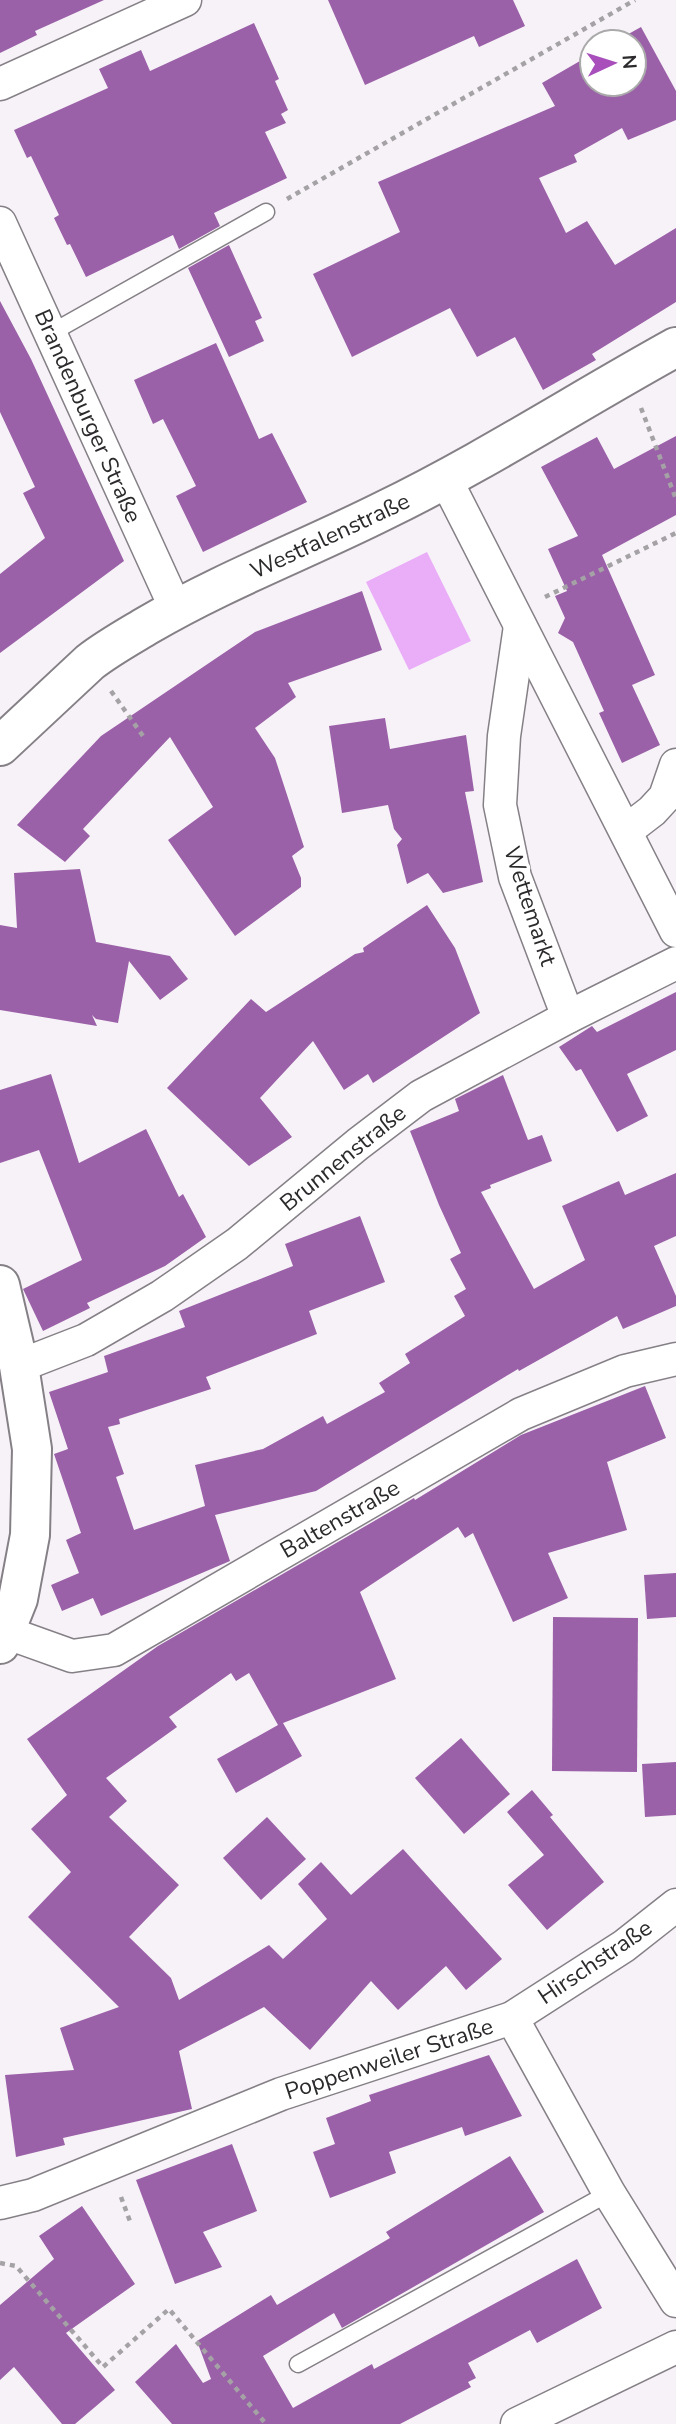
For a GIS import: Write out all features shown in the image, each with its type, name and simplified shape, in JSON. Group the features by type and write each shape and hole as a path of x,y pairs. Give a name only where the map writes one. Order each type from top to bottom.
{"main road":[{"name":"Westfalenstraße","path":"0,746 90,662 176,609 446,480 676,347"},
{"path":"0,1285 19,1366 32,1450 30,1535 18,1599 3,1638"}],"street":[{"path":"0,84 185,0"},
{"name":"Brandenburger Straße","path":"0,223 176,609"},
{"path":"446,480 676,931"},
{"name":"Wettemarkt","path":"516,620 500,805 515,877 568,1017"},
{"path":"626,831 665,797 676,765"},
{"name":"Brunnenstraße","path":"19,1366 86,1340 162,1296 237,1244 348,1152 421,1096 676,963"},
{"name":"Baltenstraße","path":"3,1638 72,1656 114,1650 521,1414 625,1371 676,1359"},
{"name":"Hirschstraße","path":"512,2018 624,1946 676,1905"},
{"name":"Poppenweiler Straße","path":"0,2203 33,2195 281,2094 512,2018 609,2193 676,2301"},
{"path":"517,2424 676,2347"}],"lane":[{"path":"51,333 266,212"},
{"path":"298,2364 609,2193"}],"path":[{"path":"266,212 635,0"},
{"path":"639,404 676,499"},
{"path":"516,620 676,533"},
{"path":"90,662 143,736"},
{"path":"0,2263 16,2266 103,2367 169,2309 266,2424"}],"shaded area":[{"path":"427,552 471,641 409,670 366,582"}],"building":[{"path":"0,0 104,0 35,31 37,35 0,53"},
{"path":"328,0 513,0 525,26 479,47 474,36 365,85"},
{"path":"254,23 279,79 275,81 288,110 281,114 286,123 265,132 287,178 214,213 220,226 179,249 173,235 86,277 54,218 59,215 31,156 27,158 14,130 108,88 99,69 141,50 150,71"},
{"path":"648,40 676,91 676,120 628,140 622,128 574,155 577,162 539,178 566,233 587,221 615,265 676,228 676,302 592,354 596,360 543,390 515,337 477,357 450,308 352,357 313,274 400,232 378,182 555,106 542,83 578,62 578,98 648,98"},
{"path":"229,245 262,318 255,321 264,341 229,357 188,268"},
{"path":"0,301 31,359 124,561 0,653 0,574 45,538 23,493 35,487 0,412"},
{"path":"216,343 259,439 272,433 307,502 203,552 176,496 196,486 163,419 153,424 134,380"},
{"path":"676,436 676,515 602,555 655,675 632,685 660,745 622,763 599,713 604,711 573,642 558,633 565,618 555,596 567,591 548,549 578,536 541,467 597,437 614,469"},
{"path":"362,591 382,650 288,683 296,697 255,728 275,758 304,847 292,856 301,878 301,887 235,936 168,840 213,807 170,737 83,829 90,836 65,862 17,825 101,736 255,632"},
{"path":"385,718 390,749 466,735 474,791 465,792 483,882 443,893 428,873 407,884 397,845 402,839 394,829 388,805 342,813 329,726"},
{"path":"80,869 96,942 170,956 188,979 160,1000 129,961 118,1023 96,1019 92,1015 97,1026 0,1010 0,925 17,928 14,873"},
{"path":"427,905 455,948 480,1013 373,1083 368,1074 344,1090 313,1041 260,1098 292,1137 249,1166 167,1088 251,999 266,1012 355,954 364,952 363,948"},
{"path":"676,992 676,1050 627,1074 648,1116 617,1132 581,1069 576,1071 559,1047 592,1026 597,1032"},
{"path":"51,1074 79,1163 146,1129 179,1197 183,1194 206,1237 165,1266 87,1303 90,1308 43,1331 23,1289 82,1260 39,1150 0,1163 0,1090"},
{"path":"503,1075 528,1140 542,1135 552,1161 490,1185 491,1188 481,1192 534,1289 585,1260 562,1206 619,1181 625,1195 676,1173 676,1236 654,1246 676,1296 676,1306 623,1329 617,1316 519,1371 518,1369 316,1491 215,1515 230,1561 101,1616 93,1598 62,1611 51,1585 79,1573 66,1540 81,1533 54,1454 68,1449 49,1392 108,1372 104,1356 185,1327 179,1311 293,1266 285,1244 360,1216 385,1282 309,1311 317,1334 206,1377 211,1389 119,1419 120,1424 108,1427 124,1474 116,1477 134,1530 205,1506 195,1465 263,1449 323,1416 327,1424 385,1392 379,1383 410,1363 405,1354 465,1316 454,1296 466,1289 450,1259 461,1253 410,1131 459,1111 455,1099"},
{"path":"645,1386 666,1438 607,1462 627,1530 548,1553 568,1598 513,1622 473,1533 465,1538 458,1527 360,1592 396,1679 283,1723 302,1756 236,1793 217,1759 278,1725 249,1673 236,1681 231,1673 169,1717 177,1727 106,1778 127,1801 109,1817 179,1885 129,1937 171,1978 179,2000 269,1945 283,1959 327,1919 298,1884 321,1862 351,1895 403,1849 502,1959 466,1990 446,1966 398,2010 371,1981 310,2050 264,2007 179,2051 192,2109 63,2138 65,2145 16,2157 5,2075 74,2070 60,2028 119,2007 28,1917 71,1872 31,1829 67,1795 27,1739 158,1646 414,1498 415,1500 521,1435"},
{"path":"676,1573 676,1617 647,1619 644,1575"},
{"path":"553,1617 638,1618 637,1772 552,1771"},
{"path":"461,1738 510,1794 464,1834 415,1778"},
{"path":"676,1762 676,1815 645,1817 642,1764"},
{"path":"532,1790 553,1815 550,1817 604,1882 547,1930 508,1885 544,1855 507,1812"},
{"path":"267,1817 306,1859 261,1900 223,1858"},
{"path":"489,2055 522,2116 465,2136 462,2127 389,2152 396,2173 330,2198 313,2152 335,2144 326,2118 371,2101 369,2095"},
{"path":"232,2144 257,2211 203,2232 222,2267 175,2284 136,2180"},
{"path":"510,2156 544,2212 342,2328 334,2313 263,2356 293,2408 372,2364 374,2369 577,2259 602,2308 537,2343 530,2330 468,2363 476,2378 468,2382 471,2387 400,2424 172,2424 135,2382 176,2344 203,2383 211,2379 197,2341 271,2295 277,2305 390,2238 386,2232"},
{"path":"82,2206 135,2284 66,2333 115,2390 75,2424 62,2424 14,2367 0,2380 0,2305 54,2259 39,2236"}]}
